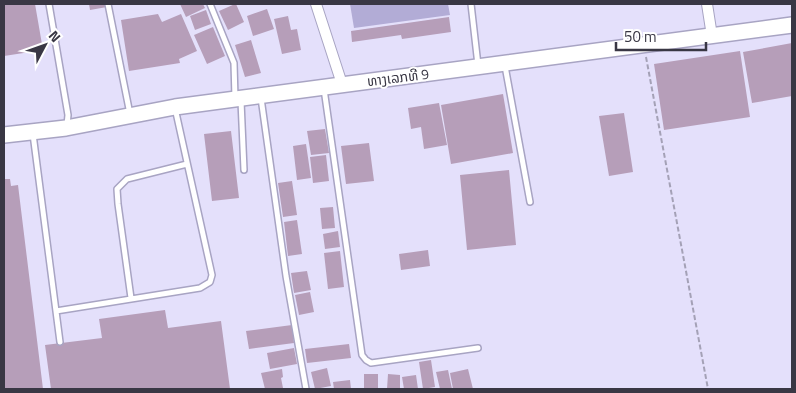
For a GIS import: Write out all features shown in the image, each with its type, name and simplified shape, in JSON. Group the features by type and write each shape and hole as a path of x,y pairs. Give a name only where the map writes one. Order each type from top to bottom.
{"main road":[{"name":"ທາງເລກທີ 9","path":"4,135 66,128 175,107 792,25"}],"street":[{"path":"316,4 342,84"},
{"path":"707,4 712,36"}],"lane":[{"path":"49,4 68,115 66,128"},
{"path":"108,4 130,116"},
{"path":"210,4 234,63 244,170"},
{"path":"471,4 478,66"},
{"path":"505,63 530,202"},
{"path":"324,87 362,356 371,363 478,348"},
{"path":"261,95 286,276 306,389"},
{"path":"56,311 200,288 210,282 212,275 175,107"},
{"path":"32,131 60,342"},
{"path":"131,298 117,188 126,179 187,164"}],"path":[{"path":"644,45 708,389"}],"shaded area":[{"path":"350,4 448,4 450,15 354,28"}],"building":[{"path":"4,4 35,4 43,50 4,56"},
{"path":"89,4 107,4 107,7 90,10"},
{"path":"180,4 203,4 205,8 186,17"},
{"path":"235,4 244,22 228,30 219,11"},
{"path":"267,9 274,29 253,36 247,16"},
{"path":"206,10 211,24 195,30 190,16"},
{"path":"158,14 162,22 181,14 197,51 179,59 180,63 129,71 121,20"},
{"path":"288,16 291,30 297,29 301,50 282,54 274,19"},
{"path":"449,17 451,32 402,39 401,35 352,42 351,31"},
{"path":"213,27 225,56 207,64 194,35"},
{"path":"251,40 261,73 245,77 235,45"},
{"path":"792,43 792,96 752,103 743,52"},
{"path":"740,51 750,117 664,130 654,64"},
{"path":"503,94 513,153 451,164 441,105"},
{"path":"439,103 447,145 424,149 421,127 411,129 408,108"},
{"path":"624,113 633,172 609,176 599,116"},
{"path":"325,129 329,153 311,155 307,131"},
{"path":"231,131 239,198 212,201 204,134"},
{"path":"369,143 374,181 346,184 341,146"},
{"path":"306,144 311,178 297,180 293,146"},
{"path":"326,155 329,181 313,183 310,157"},
{"path":"509,170 516,245 467,250 460,175"},
{"path":"4,179 10,179 11,186 18,185 43,389 4,389"},
{"path":"292,181 297,215 283,217 278,183"},
{"path":"333,207 335,228 322,229 320,208"},
{"path":"297,220 302,254 288,256 284,222"},
{"path":"338,231 340,247 325,249 323,234"},
{"path":"428,250 430,266 401,270 399,254"},
{"path":"340,251 344,287 328,289 324,253"},
{"path":"307,271 311,290 294,293 291,273"},
{"path":"310,292 314,312 299,315 295,295"},
{"path":"165,310 168,328 221,321 230,389 51,389 45,345 102,338 99,319"},
{"path":"292,325 294,343 249,349 246,331"},
{"path":"349,344 351,358 307,363 305,349"},
{"path":"294,348 297,364 270,369 267,353"},
{"path":"431,360 435,387 423,389 419,362"},
{"path":"327,368 331,386 315,389 311,372"},
{"path":"282,369 283,388 265,389 261,373"},
{"path":"468,369 473,389 453,389 450,373"},
{"path":"448,370 452,389 440,389 436,372"},
{"path":"364,374 378,374 378,389 364,389"},
{"path":"388,374 400,375 400,389 387,389"},
{"path":"416,375 418,389 404,389 402,377"},
{"path":"350,380 351,389 334,389 333,382"}]}
